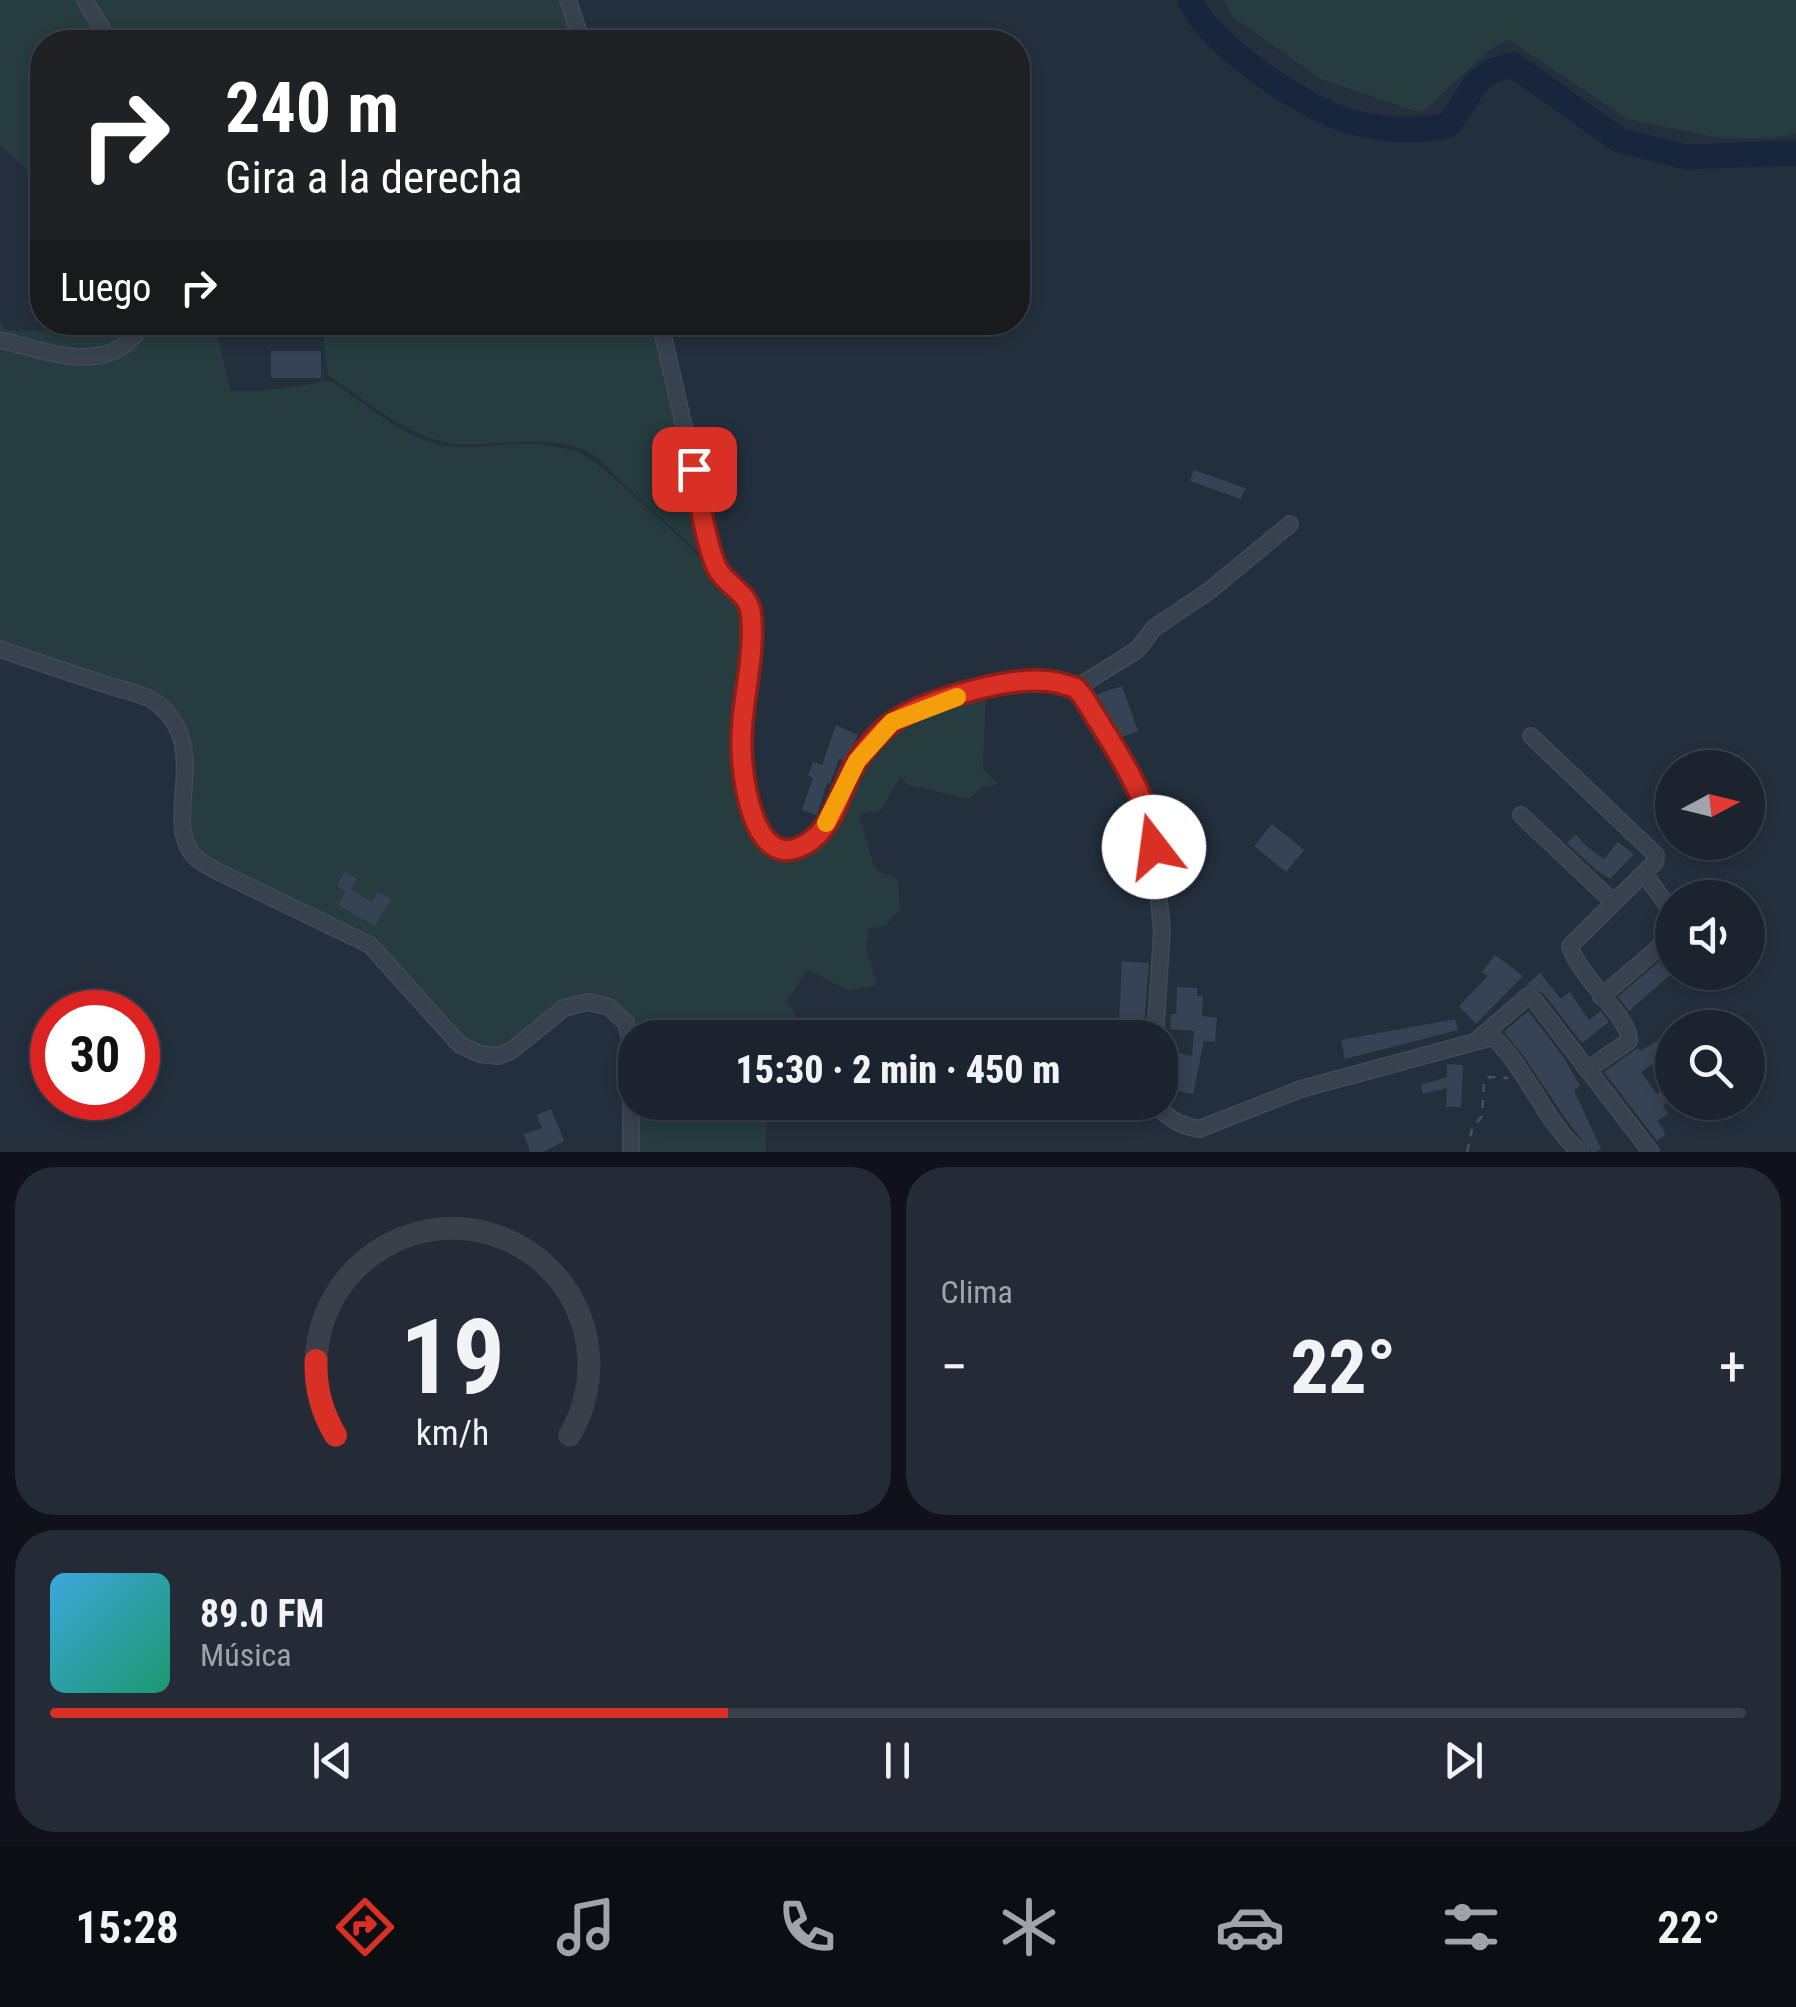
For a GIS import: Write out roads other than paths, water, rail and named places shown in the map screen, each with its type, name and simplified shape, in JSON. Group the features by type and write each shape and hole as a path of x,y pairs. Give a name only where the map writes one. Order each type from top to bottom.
{"street":[{"path":"85,0 102,30"},
{"path":"568,0 578,30"},
{"path":"0,340 78,358 108,355 134,341 137,335"},
{"path":"663,335 717,570 743,595 751,609 741,754 749,810 760,835 779,848 794,848 812,840 832,815 857,761 892,722 995,684 1045,680 1076,688 1151,822 1162,931 1157,1020"},
{"path":"1076,688 1137,650 1154,628 1209,591 1290,524"},
{"path":"0,649 152,700 171,720 183,743 186,784 182,831 190,850 202,863 222,874 370,945 460,1044 480,1054 498,1056 511,1052 564,1008 588,1002 609,1007 626,1022 631,1044 631,1152"},
{"path":"1532,736 1653,850 1655,862 1570,946 1601,997 1628,1028 1629,1041 1587,1070"},
{"path":"1522,816 1612,901"},
{"path":"1644,873 1655,888"},
{"path":"1601,997 1655,951"},
{"path":"1478,1040 1528,996 1535,1000 1652,1152"},
{"path":"1171,1120 1199,1129 1300,1089 1493,1038 1508,1052 1560,1133 1580,1152"}],"waterway":[{"path":"1190,0 1216,35 1259,72 1307,103 1348,121 1398,129 1447,126 1480,79 1513,65 1619,140 1686,157 1796,153"}]}
